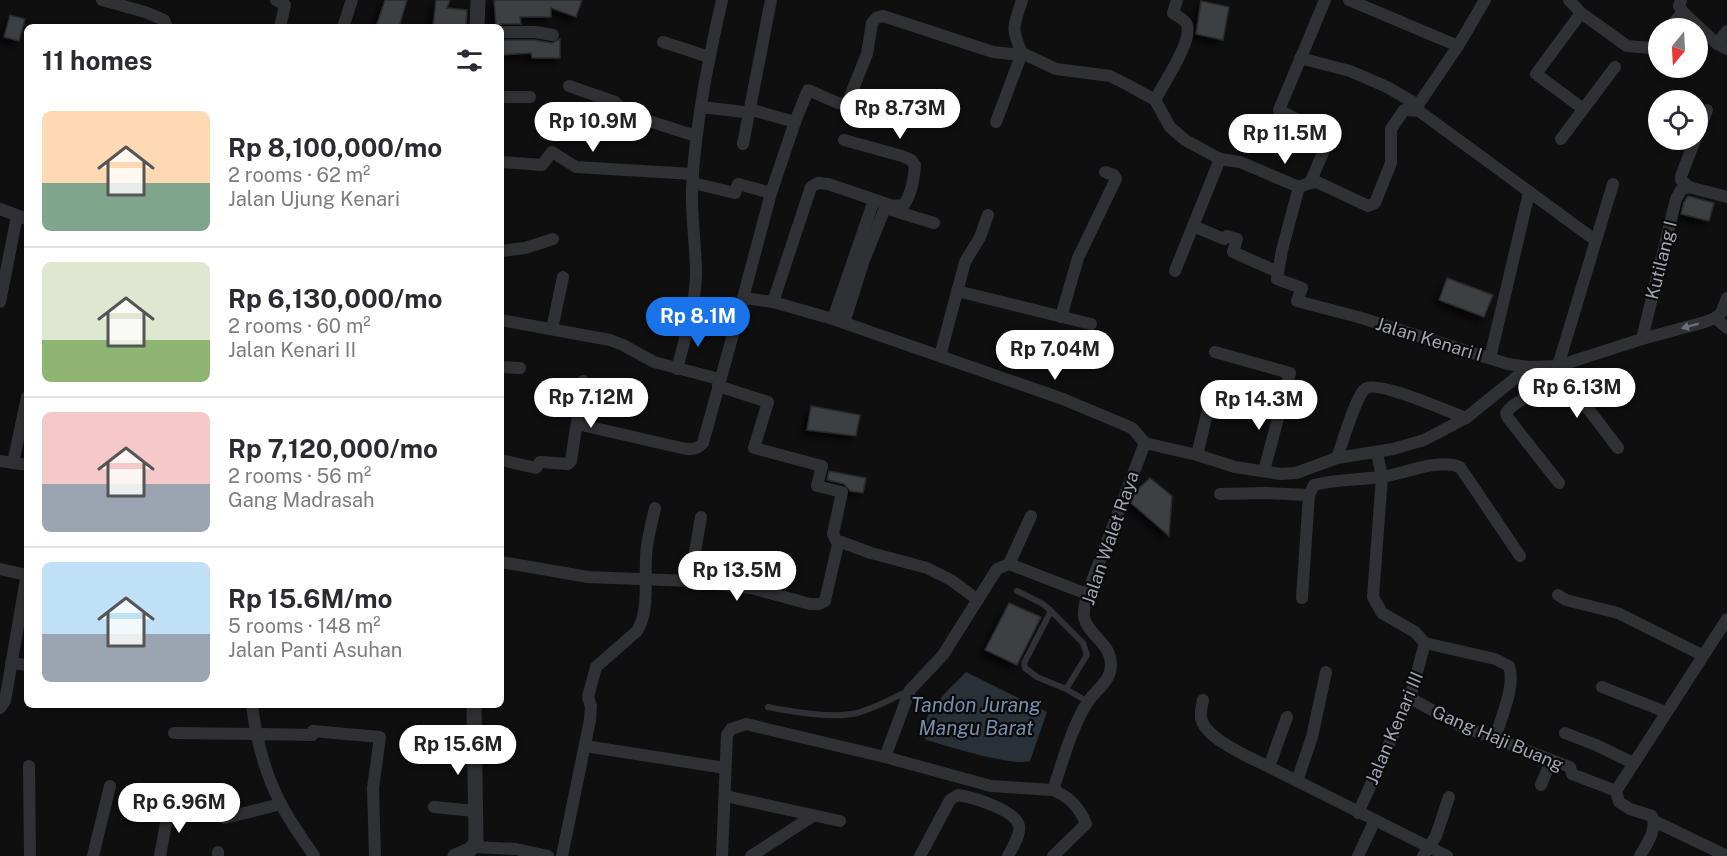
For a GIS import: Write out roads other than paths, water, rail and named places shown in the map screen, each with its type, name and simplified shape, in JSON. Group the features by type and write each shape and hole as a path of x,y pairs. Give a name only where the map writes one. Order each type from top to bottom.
{"street":[{"path":"102,0 154,16 164,20 166,24"},
{"path":"276,0 285,5 281,24"},
{"path":"344,24 352,0"},
{"path":"477,24 478,0"},
{"path":"677,369 690,319 696,277 693,179 696,136 709,57 722,0"},
{"path":"742,144 771,0"},
{"path":"996,122 1022,53 1014,37 1013,29 1022,0"},
{"path":"1193,226 1224,239 1227,236 1238,239 1233,252 1278,272 1282,250 1304,185 1330,136 1279,110 1325,0"},
{"path":"1349,0 1458,46"},
{"path":"1419,108 1485,0"},
{"path":"1569,0 1581,13 1627,46 1648,48"},
{"path":"1155,100 1187,40 1188,25 1183,18 1173,13 1175,4"},
{"path":"1682,6 1722,47 1727,31"},
{"path":"1581,13 1536,74 1582,108"},
{"path":"577,424 695,450 703,443 771,193 808,90 838,103 847,104 867,54 872,23 876,18 888,17 993,52 1022,53 1056,69 1110,76 1155,100 1170,127 1185,141 1220,159 1240,162 1304,185 1317,182 1364,205 1371,206 1375,203 1391,163 1391,129 1404,110 1419,108"},
{"path":"504,32 536,32 554,35"},
{"path":"663,42 709,57"},
{"path":"1300,58 1350,71 1386,87 1419,108 1529,193 1595,240"},
{"path":"1561,139 1582,108 1615,67"},
{"path":"569,86 615,102 627,114 696,136"},
{"path":"504,97 530,97"},
{"path":"701,107 756,111 795,122"},
{"path":"773,302 811,187 818,183 828,184 893,206 904,205 908,199 915,165 911,160 844,140"},
{"path":"1691,150 1681,176 1683,184 1727,197"},
{"path":"504,162 542,165 552,152 576,167 693,179 735,193 738,184 771,193"},
{"path":"1175,272 1220,159"},
{"path":"1061,317 1078,258 1116,178 1106,172"},
{"path":"1559,483 1506,413 1530,396 1548,392 1561,375 1595,240 1613,184"},
{"name":"Kutilang I","path":"1642,339 1676,199 1681,190 1689,187"},
{"path":"1490,358 1529,193"},
{"path":"839,321 874,200"},
{"path":"839,321 885,208 934,223"},
{"path":"0,209 22,217 0,302"},
{"path":"940,356 965,262 980,237 988,215"},
{"path":"504,251 525,248 553,239"},
{"name":"Jalan Kenari I","path":"1278,272 1277,279 1302,288 1297,301 1358,317 1508,364 1561,375"},
{"path":"552,329 563,277"},
{"path":"957,291 1091,324"},
{"path":"743,298 773,302 839,321 1063,399 1132,428 1145,443 1197,454 1235,467 1281,474 1296,473 1310,481"},
{"path":"1561,375 1642,339 1715,318 1721,313 1727,298"},
{"path":"1715,318 1727,327"},
{"path":"504,321 610,340 654,362 718,382 768,402 754,448 822,466 817,486 842,492 833,534 838,544 828,592 822,602 810,604 751,588 690,581 588,577 504,563"},
{"path":"1215,352 1290,374 1264,471"},
{"path":"504,367 520,368"},
{"path":"1337,458 1377,453 1424,440 1466,418 1529,367"},
{"path":"1561,375 1618,448"},
{"path":"504,461 536,468 540,462 568,464 571,461 583,381"},
{"path":"1302,598 1310,481 1337,458 1363,390 1370,386 1391,390 1466,418"},
{"path":"1197,454 1212,393"},
{"path":"13,463 24,411"},
{"name":"Jalan Walet Raya","path":"1057,791 1070,741 1088,702 1109,676 1111,666 1109,654 1102,641 1088,626 1084,614 1087,594 1145,443"},
{"path":"1377,453 1382,477 1373,597 1382,613 1415,632 1425,643 1495,659 1509,666 1510,688 1495,738"},
{"path":"0,461 24,465"},
{"path":"1220,494 1265,493 1310,481 1382,477 1442,464 1460,466 1520,556"},
{"path":"562,856 585,746 591,712 588,697 596,667 641,626 644,612 647,547 655,508"},
{"path":"885,757 910,690 943,655 997,569 1009,564 1031,516"},
{"path":"690,581 701,518"},
{"path":"838,544 842,542 871,553 927,568 951,580 978,600"},
{"path":"1009,564 1087,594"},
{"path":"0,569 24,573"},
{"path":"0,708 4,701 24,591"},
{"path":"1558,595 1566,600 1618,613 1702,655"},
{"path":"1727,619 1722,635 1702,655 1616,791 1619,802 1630,809 1652,816 1654,821 1727,856"},
{"name":"Jalan Kenari III","path":"1358,813 1410,698 1425,643"},
{"path":"11,663 24,665"},
{"path":"1297,781 1312,737 1326,672"},
{"path":"1602,687 1666,712"},
{"name":"Gang Haji Buang","path":"1410,698 1461,726 1570,767 1572,774 1616,791"},
{"path":"1203,700 1201,718 1209,731 1236,750 1375,820 1426,852 1447,856"},
{"path":"253,708 258,737 271,781 281,804 314,856"},
{"path":"258,708 258,737"},
{"path":"474,708 476,837 474,847"},
{"path":"1269,767 1287,717"},
{"path":"722,856 727,735 731,729 746,724 885,757 991,786 1057,791 1079,810 1086,824 1053,856"},
{"path":"174,733 258,737 264,734 312,735 313,731 380,737 373,788 375,856"},
{"path":"1565,733 1633,763"},
{"path":"585,746 725,768"},
{"path":"1541,785 1551,761"},
{"path":"29,766 30,856"},
{"path":"93,856 110,786"},
{"path":"986,803 991,786"},
{"path":"920,856 953,797 958,795 986,803 1008,813 1017,820 1020,825 1008,856"},
{"path":"725,796 840,821"},
{"path":"1426,852 1436,836 1449,796"},
{"path":"225,818 281,804"},
{"path":"160,856 169,807"},
{"path":"434,807 475,811"},
{"path":"751,856 772,851 813,816"},
{"path":"1358,856 1375,820"},
{"path":"1640,856 1651,834 1654,821"},
{"path":"455,856 474,847 516,849 548,856"}],"lane":[{"path":"1017,591 1051,611 1083,643 1087,654 1066,689"},
{"path":"1051,611 1024,663 1025,668 1037,677 1066,689 1088,702"},
{"path":"1076,637 1088,626"},
{"path":"768,707 803,714 855,714 910,690"}],"water":[{"name":"Tandon Jurang Mangu Barat","path":"966,672 1047,712 1030,761 995,759 926,740 923,732 929,714 944,694"}]}
